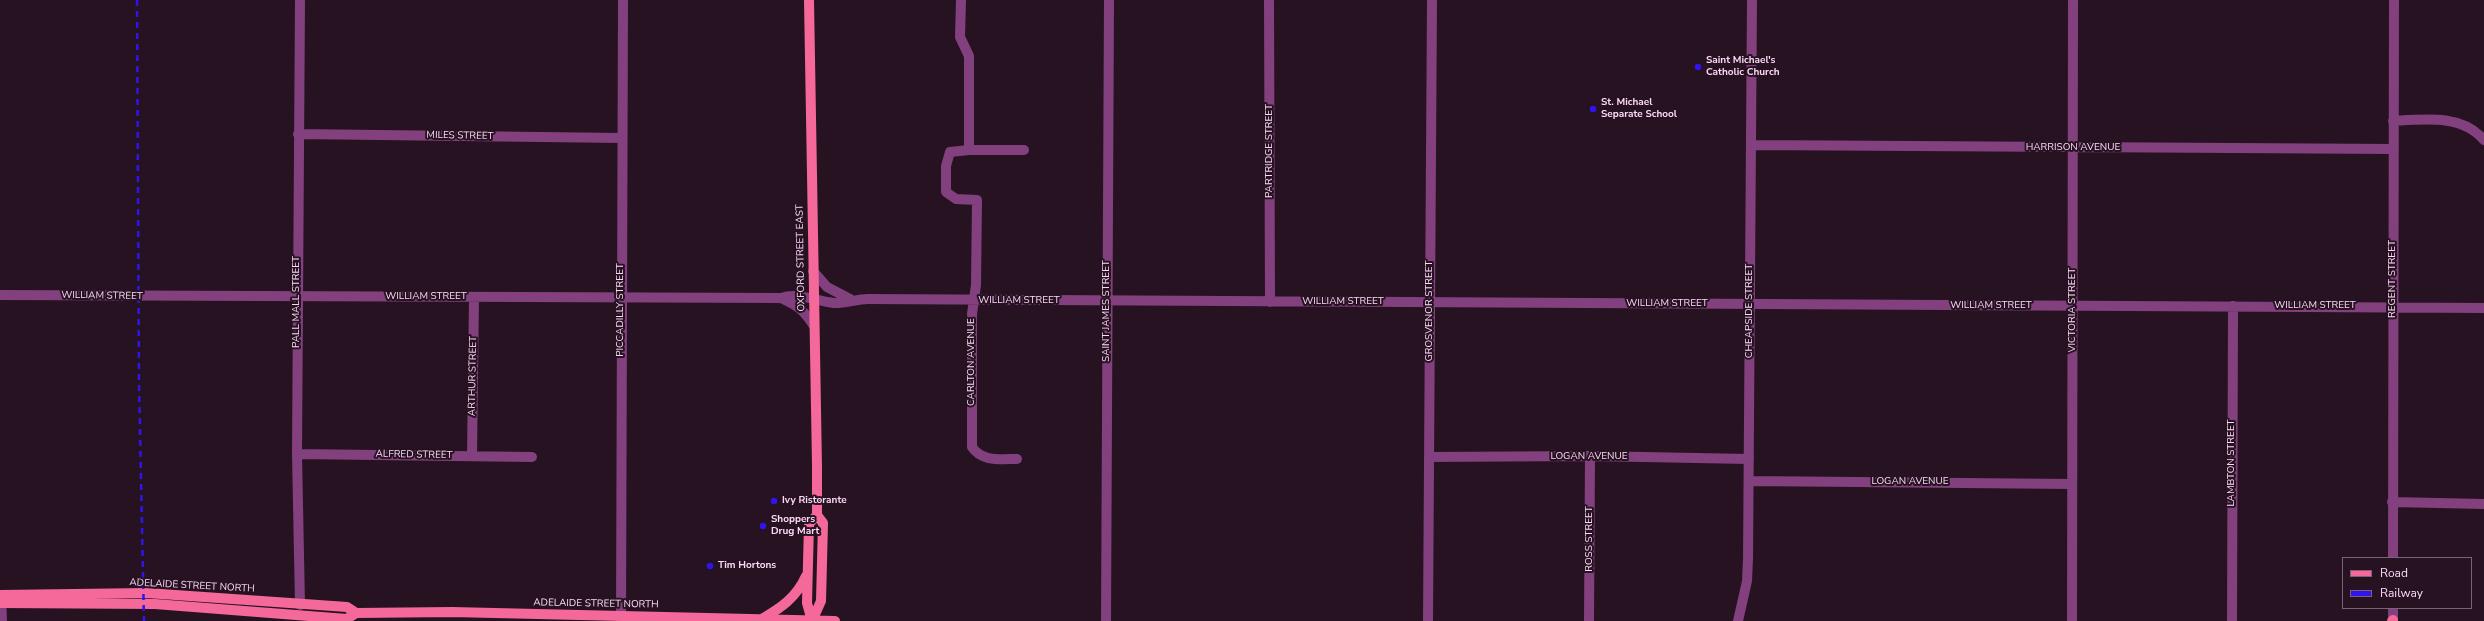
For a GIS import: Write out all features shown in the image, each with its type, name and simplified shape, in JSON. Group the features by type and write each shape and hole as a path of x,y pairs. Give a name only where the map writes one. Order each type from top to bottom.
{"main road":[{"name":"OXFORD STREET EAST","path":"809,0 814,271 816,515 809,524 807,603 812,621"},
{"name":"OXFORD STREET EAST","path":"812,621 822,601 823,523 816,515"},
{"path":"760,620 792,599 802,585 808,570"},
{"name":"ADELAIDE STREET NORTH","path":"1,599 147,593 300,605 347,607 356,617"},
{"name":"ADELAIDE STREET NORTH","path":"1,599 155,604 347,619 356,617 452,612 621,619 835,621"}],"street":[{"name":"PALL MALL STREET","path":"300,0 297,297 297,454 300,605"},
{"name":"PICCADILLY STREET","path":"621,619 620,298 622,0"},
{"path":"961,0 960,37 969,56 969,150"},
{"name":"SAINT JAMES STREET","path":"1106,621 1109,0"},
{"name":"PARTRIDGE STREET","path":"1270,0 1270,302"},
{"name":"GROSVENOR STREET","path":"1428,621 1432,0"},
{"name":"CHEAPSIDE STREET","path":"1738,621 1747,581 1752,0"},
{"name":"VICTORIA STREET","path":"2072,621 2071,484 2074,148 2073,0"},
{"name":"REGENT STREET","path":"2393,557 2394,0"},
{"path":"2393,121 2448,120 2476,131 2484,140"},
{"name":"MILES STREET","path":"298,134 622,138"},
{"name":"HARRISON AVENUE","path":"1751,145 2394,149"},
{"name":"CARLTON AVENUE","path":"1017,459 986,459 976,454 972,446 972,314 974,301 977,200 956,199 946,192 946,166 950,152 969,150 1024,150"},
{"name":"WILLIAM STREET","path":"814,271 827,287 850,299"},
{"name":"WILLIAM STREET","path":"0,295 620,298 781,298 796,295 835,303 850,299 2073,307 2393,306 2484,308"},
{"name":"ARTHUR STREET","path":"472,456 474,297"},
{"path":"781,298 792,302 803,310 814,326"},
{"name":"LAMBTON STREET","path":"2232,621 2233,306"},
{"name":"ALFRED STREET","path":"297,454 532,457"},
{"name":"LOGAN AVENUE","path":"1429,457 1590,456 1749,459"},
{"name":"ROSS STREET","path":"1589,621 1590,456"},
{"name":"LOGAN AVENUE","path":"1749,481 2071,484"},
{"path":"2392,502 2484,504"},
{"path":"1,599 2,621"},
{"path":"2393,609 2393,621"}],"railway":[{"path":"137,0 139,383 144,621"}],"place":[{"name":"Saint Michael's Catholic Church","path":"1698,67"},
{"name":"St. Michael Separate School","path":"1593,109"},
{"name":"Ivy Ristorante","path":"774,501"},
{"name":"Shoppers Drug Mart","path":"763,526"},
{"name":"Tim Hortons","path":"710,566"}]}
